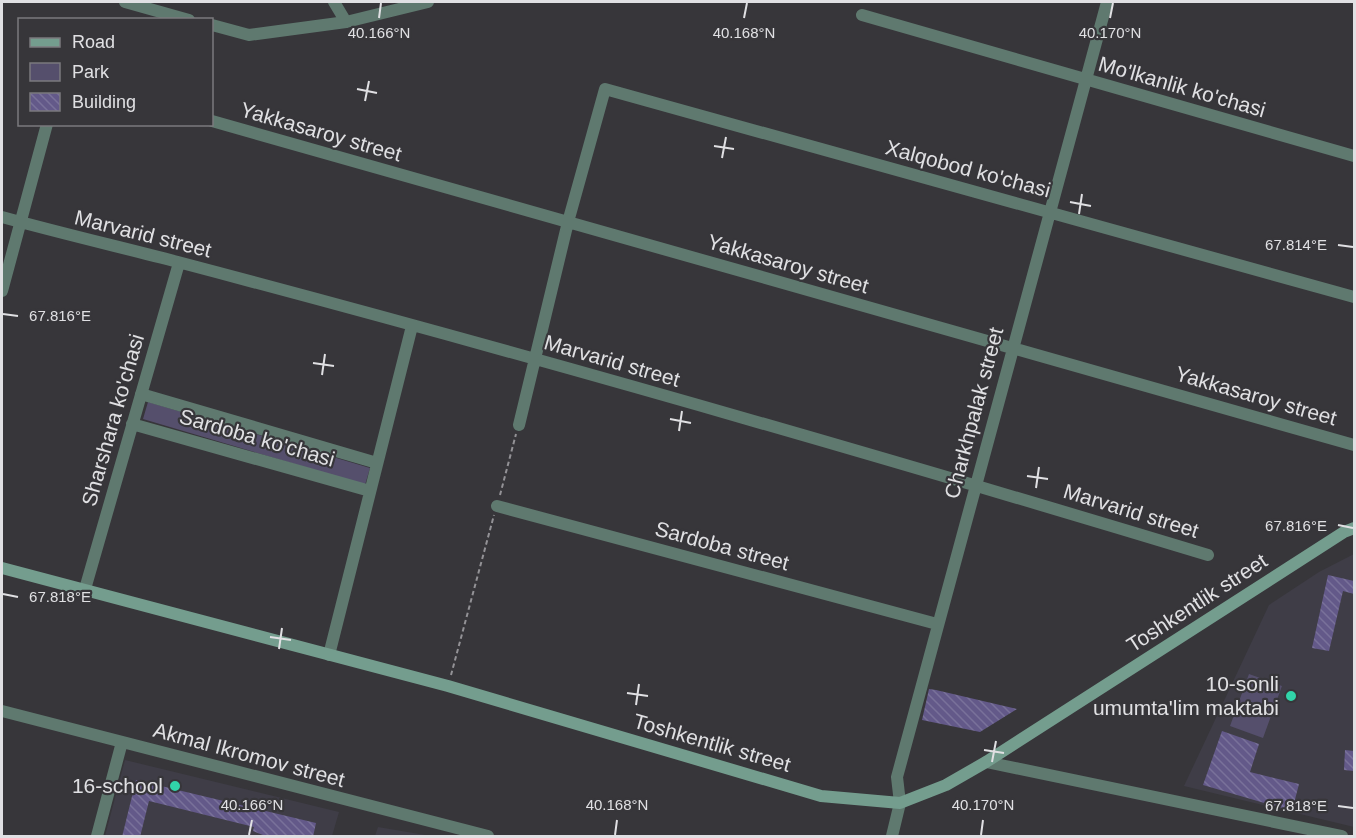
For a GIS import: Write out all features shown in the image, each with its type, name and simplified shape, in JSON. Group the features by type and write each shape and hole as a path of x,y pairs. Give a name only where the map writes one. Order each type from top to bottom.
{"main road":[{"name":"Toshkentlik street","path":"2,568 448,686 821,796 900,803 946,785 986,762 1344,532 1354,528"}],"street":[{"path":"125,2 147,14 175,18"},
{"path":"334,2 346,21"},
{"path":"213,25 249,35 346,21 428,2"},
{"name":"Charkhpalak street","path":"892,837 900,803 897,777 974,484 1107,2"},
{"name":"Mo'lkanlik ko'chasi","path":"862,15 1354,156"},
{"name":"Xalqobod ko'chasi","path":"568,222 605,89 1354,297"},
{"name":"Yakkasaroy street","path":"213,121 1354,445"},
{"path":"2,291 46,126"},
{"name":"Marvarid street","path":"2,217 179,262 535,360 974,484 1208,555"},
{"path":"519,425 568,222"},
{"name":"Sharshara ko'chasi","path":"85,589 179,262"},
{"path":"329,655 412,326"},
{"name":"Sardoba ko'chasi","path":"141,394 377,463"},
{"name":"Sardoba ko'chasi","path":"132,424 370,491"},
{"name":"Sardoba street","path":"497,506 937,624"},
{"name":"Akmal Ikromov street","path":"2,711 488,837"},
{"path":"98,837 122,742"},
{"path":"986,762 1342,837"}],"path":[{"path":"448,686 519,425"}],"shaded area":[{"name":"10-sonli umumta'lim maktabi","path":"1354,554 1354,827 1184,786 1269,605 1319,572"},
{"name":"16-school","path":"125,760 339,812 332,836 105,836"},
{"path":"378,827 431,836 375,836"}],"green space":[{"path":"148,402 370,468 365,485 143,419"},
{"path":"1249,674 1282,686 1263,738 1230,726"}],"building":[{"path":"1328,575 1354,581 1354,594 1343,591 1329,651 1312,648"},
{"path":"929,689 1017,709 980,732 922,720"},
{"path":"1222,731 1259,744 1250,772 1299,784 1292,811 1203,785"},
{"path":"1345,750 1354,751 1354,771 1344,770"},
{"path":"136,780 316,823 313,837 268,837 253,831 254,827 149,801 140,837 122,837"}],"place":[{"name":"10-sonli umumta'lim maktabi","path":"1291,696"},
{"name":"16-school","path":"175,786"}]}
